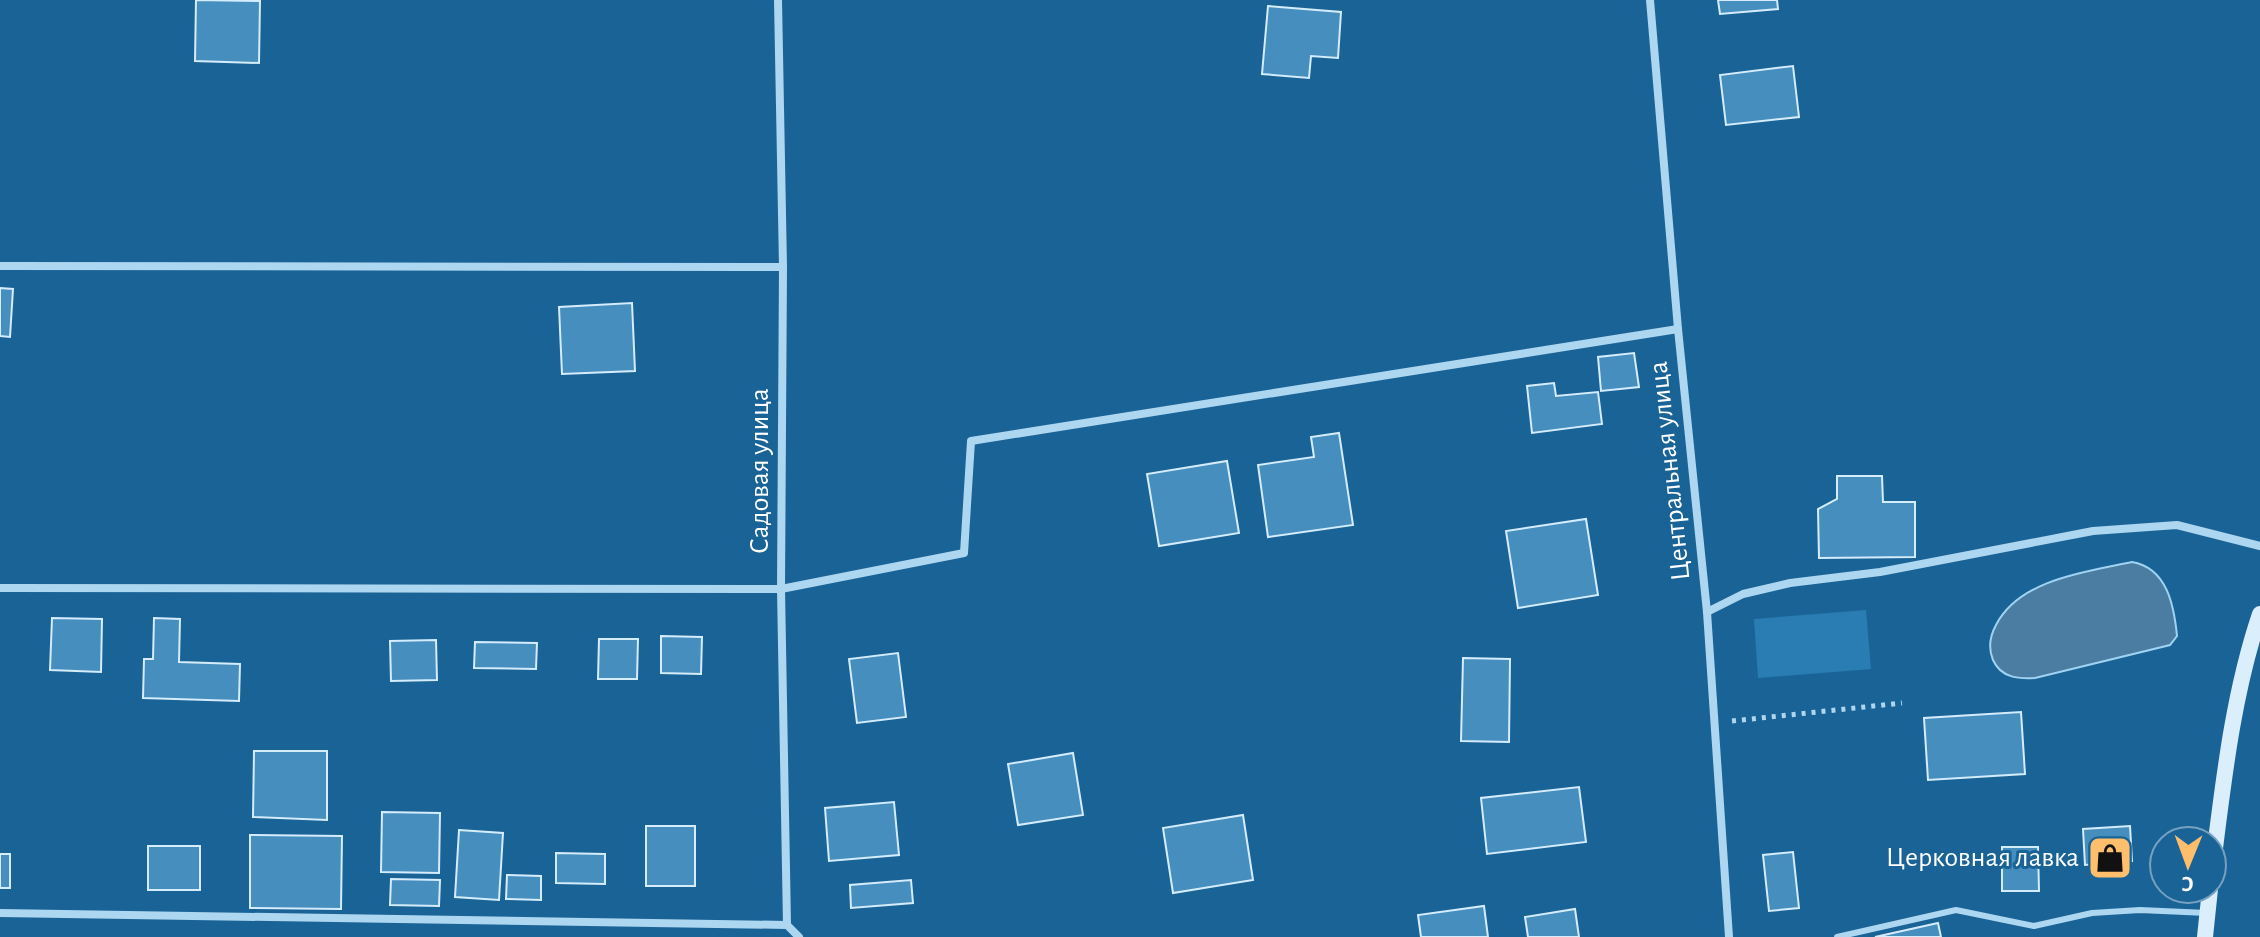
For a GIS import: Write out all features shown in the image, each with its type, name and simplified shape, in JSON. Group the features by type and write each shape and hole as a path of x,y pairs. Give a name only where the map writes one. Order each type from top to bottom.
{"main road":[{"path":"2218,825 2228,752 2249,649 2260,614"},
{"path":"2205,937 2208,905"}],"street":[{"name":"Садовая улица","path":"778,0 783,267 781,589 787,925"},
{"name":"Центральная улица","path":"1650,0 1678,329 1707,612 1729,937"},
{"path":"0,266 783,267"},
{"path":"0,588 781,589 964,553 971,441 1678,329"},
{"path":"1707,612 1743,594 1790,583 1880,572 2093,531 2177,525 2260,546"},
{"path":"0,913 787,925 799,937"}],"lane":[{"path":"1837,937 1956,910 2034,926 2092,913 2140,910 2207,913"},
{"path":"2034,926 2036,937"}],"path":[{"path":"1716,722 1902,703"}],"shaded area":[{"path":"2132,562 2153,572 2166,590 2174,612 2177,636 2170,645 2035,678 2011,676 1996,666 1991,651 1992,633 2007,609 2021,597 2037,587 2075,574"},
{"path":"1866,610 1871,669 1758,678 1754,619"}],"building":[{"path":"196,0 260,1 259,63 195,61"},
{"path":"1718,0 1777,0 1778,9 1720,14"},
{"path":"1268,6 1341,12 1338,58 1311,56 1309,78 1262,74"},
{"path":"1793,66 1799,117 1726,125 1720,75"},
{"path":"0,288 13,289 10,337 0,336"},
{"path":"632,303 635,371 562,374 559,307"},
{"path":"1634,353 1639,387 1601,391 1598,357"},
{"path":"1554,383 1556,396 1598,392 1602,424 1532,433 1527,386"},
{"path":"1339,433 1353,525 1268,537 1258,465 1314,457 1311,437"},
{"path":"1227,461 1239,533 1159,546 1147,474"},
{"path":"1837,476 1882,476 1883,502 1915,502 1915,557 1819,558 1818,509 1837,499"},
{"path":"1586,519 1598,595 1518,608 1506,531"},
{"path":"52,618 102,619 101,672 50,670"},
{"path":"154,618 180,619 179,662 240,664 239,701 143,698 144,659 153,659"},
{"path":"661,636 702,637 701,674 661,673"},
{"path":"599,639 638,639 637,679 598,679"},
{"path":"436,640 437,680 391,681 390,641"},
{"path":"475,642 537,643 536,669 474,668"},
{"path":"898,653 906,717 857,723 849,659"},
{"path":"1463,658 1510,659 1509,742 1461,741"},
{"path":"2021,712 2025,774 1928,780 1924,718"},
{"path":"254,751 327,751 327,820 253,817"},
{"path":"1073,753 1083,815 1018,825 1008,764"},
{"path":"1579,787 1586,842 1487,854 1481,798"},
{"path":"894,802 899,855 829,861 825,808"},
{"path":"382,812 440,813 439,873 381,872"},
{"path":"1243,815 1253,880 1173,893 1163,828"},
{"path":"646,826 695,826 695,886 646,886"},
{"path":"2130,826 2132,861 2085,865 2083,829"},
{"path":"459,830 503,833 499,900 455,897"},
{"path":"250,835 342,836 341,909 250,908"},
{"path":"148,846 200,846 200,890 148,890"},
{"path":"2002,847 2038,847 2039,891 2002,891"},
{"path":"1793,852 1799,908 1769,911 1763,855"},
{"path":"556,853 605,854 605,884 556,883"},
{"path":"0,854 10,854 10,888 0,888"},
{"path":"507,875 541,876 541,900 506,899"},
{"path":"391,879 440,880 439,906 390,905"},
{"path":"911,880 913,903 851,908 850,885"},
{"path":"1484,906 1488,937 1421,937 1418,915"},
{"path":"1575,909 1579,937 1528,937 1525,917"},
{"path":"1938,923 1941,937 1875,937"}],"place":[{"name":"Церковная лавка","path":"2110,858"}]}
